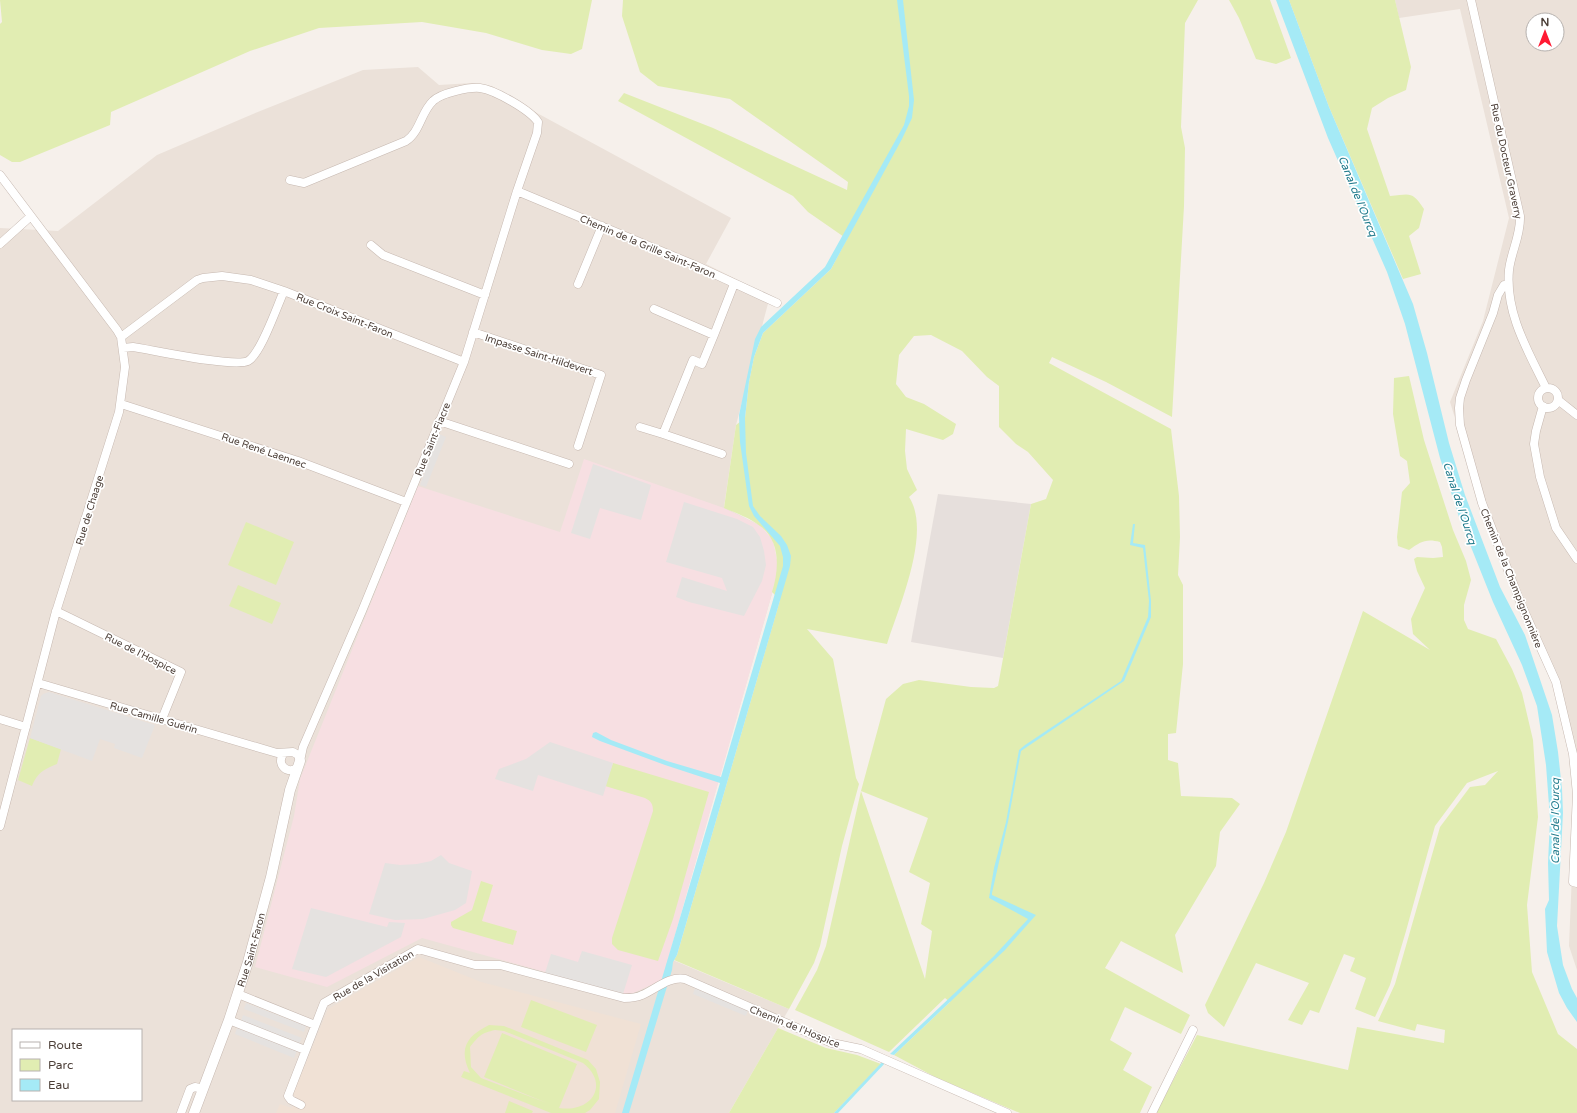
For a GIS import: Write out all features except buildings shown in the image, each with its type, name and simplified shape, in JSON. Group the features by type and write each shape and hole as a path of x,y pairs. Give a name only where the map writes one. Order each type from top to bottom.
{"street":[{"name":"Rue du Docteur Graverry","path":"1470,0 1520,216 1520,227 1509,268 1508,285 1513,316 1520,336 1546,388"},
{"name":"Rue Saint-Fiacre","path":"290,180 304,183 406,141 412,137 427,108 434,100 442,95 463,90 480,88 497,94 530,114 538,122 537,133 517,191 464,362 362,611 304,747 299,764"},
{"name":"Rue de Chaage","path":"0,175 121,337 125,367 121,404 56,611 0,826"},
{"name":"Chemin de la Grille Saint-Faron","path":"517,191 697,266 777,304"},
{"path":"0,244 31,216"},
{"path":"578,284 602,226"},
{"path":"371,246 383,255 485,295"},
{"path":"121,337 197,280 203,278 222,276 251,280 284,291"},
{"path":"663,434 693,360 702,364 734,284"},
{"name":"Chemin de la Champignonnière","path":"1508,285 1504,285 1498,295 1493,312 1466,380 1460,398 1460,425 1482,503 1521,604 1556,682 1575,755 1577,794 1575,882"},
{"name":"Rue Croix Saint-Faron","path":"123,348 133,346 230,363 248,361 259,349 284,291 464,362"},
{"path":"654,309 714,335"},
{"name":"Impasse Saint-Hildevert","path":"473,332 601,375 578,446"},
{"path":"1558,400 1552,407 1543,406 1539,402 1539,394 1546,388 1554,390 1557,394 1558,400 1577,415"},
{"name":"Rue René Laennec","path":"121,404 298,461 406,502"},
{"path":"1543,406 1534,444 1537,464 1551,516 1556,528 1577,559"},
{"path":"439,421 569,464"},
{"path":"640,427 722,454"},
{"name":"Rue de l'Hospice","path":"56,611 181,672 162,719"},
{"name":"Rue Camille Guérin","path":"38,683 271,751 284,753"},
{"path":"0,719 26,727"},
{"path":"280,762 284,753 293,752 304,747"},
{"path":"271,751 291,775 292,781"},
{"path":"287,770 291,770 299,764 298,755 293,752"},
{"name":"Rue Saint-Faron","path":"194,1113 238,994 262,914 292,781 299,764"},
{"name":"Rue de la Visitation","path":"301,1105 291,1100 288,1096 324,1003 418,949 475,965 500,965 624,998 642,995 672,980"},
{"name":"Chemin de l'Hospice","path":"672,980 676,978 685,979 832,1043 861,1049 1007,1113"},
{"path":"238,994 315,1025"},
{"path":"228,1020 305,1050"},
{"path":"1152,1113 1193,1030"},
{"path":"181,1113 190,1089 195,1087 204,1089"}],"shaded area":[{"path":"1395,0 1577,0 1577,970 1569,946 1575,800 1569,755 1558,701 1532,625 1482,505 1450,402 1483,321 1509,218 1460,9 1399,18"},
{"path":"418,67 439,85 472,83 492,86 537,113 731,218 706,264 770,296 736,425 724,507 761,526 777,576 668,958 789,1009 729,1113 0,1113 0,228 58,231 157,155 253,114 363,70"},
{"path":"439,434 446,437 426,487 420,485"},
{"path":"584,459 724,508 761,526 773,540 777,560 777,576 662,980 629,995 422,938 327,987 255,967 294,816 300,779 418,486 560,532"},
{"path":"593,464 651,485 641,520 600,508 590,539 571,533"},
{"path":"938,494 1031,504 1003,658 911,642"},
{"path":"684,502 737,519 753,527 760,537 766,565 762,581 744,616 689,602 676,597 682,577 727,591 722,578 666,562"},
{"path":"49,692 155,725 142,758 114,748 115,744 100,739 92,761 30,738 41,696"},
{"path":"550,742 613,763 603,796 538,775 533,791 495,779 499,769 526,759"},
{"path":"441,855 449,863 472,871 466,903 455,910 423,919 395,920 369,914 385,863 400,865 417,864 431,861"},
{"path":"311,908 387,927 389,922 405,923 401,937 326,977 292,969"},
{"path":"582,951 632,965 623,994 545,973 551,954 578,962"},
{"path":"419,957 481,982 641,1024 615,1113 276,1113 280,1104 292,1108 296,1098 293,1094 328,1009"},
{"path":"695,988 748,1010 746,1016 693,994"},
{"path":"246,1003 306,1026 304,1032 244,1009"},
{"path":"243,1015 302,1038 299,1044 241,1021"},
{"path":"237,1028 297,1051 294,1058 235,1034"}],"green space":[{"path":"0,0 592,0 582,49 571,54 542,50 486,33 422,22 319,28 250,51 111,112 110,125 20,162 12,162 0,155 0,24 2,22"},
{"path":"623,0 1198,0 1185,23 1181,127 1185,148 1184,206 1172,417 1106,382 1052,357 1049,363 1171,429 1179,496 1180,537 1178,575 1183,585 1183,664 1176,733 1168,734 1168,760 1178,763 1181,796 1232,798 1240,804 1220,832 1216,866 1175,935 1183,973 1121,941 1105,968 1190,1015 1181,1034 1125,1007 1110,1040 1132,1053 1123,1070 1152,1087 1140,1113 1020,1113 937,1078 894,1055 950,1002 945,998 889,1052 795,1010 817,970 826,946 861,791 886,699 903,684 919,680 971,687 994,688 998,686 1031,504 1046,499 1053,480 1028,452 1016,444 999,427 999,386 987,377 962,351 931,335 914,336 899,355 896,384 906,397 924,404 956,424 953,434 943,440 906,429 905,451 907,469 917,490 909,497 915,512 917,529 911,569 887,644 807,629 833,659 856,778 859,784 842,846 820,946 814,963 789,1009 674,960 677,955 780,600 772,592 777,565 775,548 772,540 767,532 756,523 724,508 736,425 745,418 749,382 754,357 763,333 831,269 847,239 808,212 793,196 618,101 624,93 713,128 847,190 848,182 730,99 658,86 640,72 622,16","holes":["861,791 928,818 909,872 930,883 921,924 932,931 925,979"]},
{"path":"1229,0 1270,0 1291,58 1276,64 1256,59 1239,18"},
{"path":"1289,0 1395,0 1411,67 1406,90 1388,98 1372,108 1367,129 1390,196 1407,194 1414,196 1424,209 1419,228 1409,236 1421,274 1403,279 1329,107"},
{"path":"1409,376 1424,440 1453,530 1466,561 1471,580 1464,605 1464,620 1468,629 1496,639 1512,669 1522,693 1533,740 1538,817 1527,905 1532,972 1558,1034 1577,1049 1577,1113 1156,1113 1197,1035 1348,1070 1357,1027 1444,1043 1445,1030 1417,1024 1415,1031 1378,1021 1395,984 1440,827 1470,787 1485,785 1498,771 1467,783 1435,826 1390,985 1375,1017 1355,1009 1366,978 1350,971 1355,958 1344,954 1319,1013 1310,1010 1302,1025 1288,1020 1309,983 1256,963 1224,1027 1208,1013 1205,1005 1264,883 1286,832 1363,611 1430,650 1413,634 1411,619 1425,588 1417,571 1414,559 1417,557 1443,557 1442,547 1440,542 1431,540 1420,543 1409,550 1398,546 1397,537 1402,492 1410,483 1407,461 1400,456 1393,414 1394,378"},
{"path":"246,522 294,542 276,585 228,565"},
{"path":"238,585 281,603 272,624 229,606"},
{"path":"30,738 61,749 57,764 42,772 36,778 32,786 18,780"},
{"path":"613,763 709,792 673,919 658,961 618,950 612,944 612,938 653,811 653,806 649,800 605,786"},
{"path":"481,881 493,885 482,921 517,931 513,945 453,928 451,925 451,922 472,910"},
{"path":"531,1000 597,1025 586,1052 521,1027"},
{"path":"489,1025 504,1026 588,1060 596,1069 600,1082 599,1099 590,1110 585,1113 551,1113 461,1077 464,1071 470,1073 466,1064 465,1056 467,1044 470,1038 481,1029","holes":["495,1030 504,1031 583,1063 591,1071 595,1080 596,1088 594,1095 580,1106 559,1108 577,1064 502,1033 484,1077 547,1103 481,1078 471,1067 470,1047 486,1032"]},
{"path":"778,1028 826,1048 857,1055 881,1064 834,1113 729,1113"},
{"path":"509,1101 533,1111 532,1113 505,1113"}],"water":[{"path":"897,0 903,0 914,100 912,118 831,269 763,333 754,357 749,382 745,418 746,453 753,506 760,516 781,536 787,545 791,556 790,566 677,955 673,962 672,970 629,1113 622,1113 720,783 665,765 592,737 593,733 596,732 611,740 667,761 721,777 783,566 783,557 780,546 754,516 749,506 740,442 739,415 755,339 761,327 825,267 904,125 909,106 909,96"},
{"name":"Canal de l'Ourcq","path":"1276,0 1289,0 1329,107 1413,304 1427,353 1449,443 1465,495 1500,587 1525,635 1552,715 1558,752 1563,813 1557,926 1563,965 1577,998 1577,1022 1559,993 1547,952 1545,909 1549,900 1548,863 1550,819 1546,765 1537,706 1522,665 1493,602 1459,517 1440,458 1405,324 1387,272 1328,138"},
{"path":"1133,524 1135,524 1133,543 1145,545 1151,601 1151,617 1124,681 1021,751 1008,822 992,895 1036,915 1005,950 894,1055 890,1054 994,956 1028,919 989,898 994,868 1006,822 1019,750 1121,681 1148,617 1149,601 1143,548 1130,545"},
{"path":"884,1060 887,1061 838,1113 834,1113"}]}
